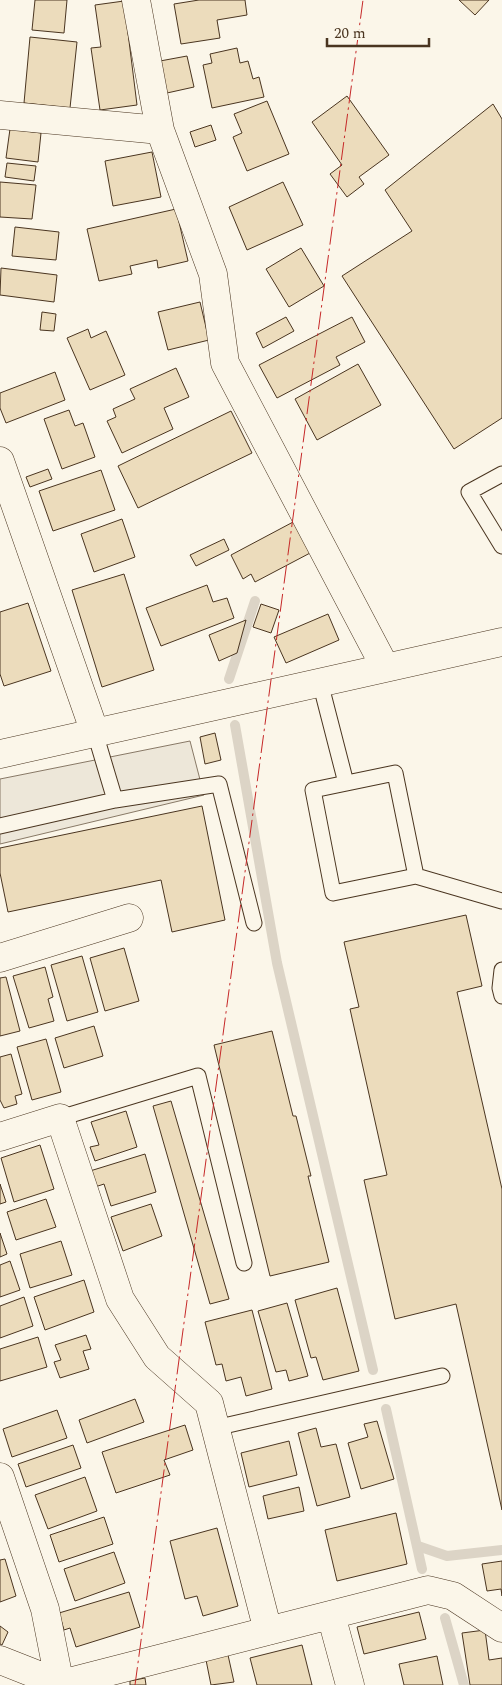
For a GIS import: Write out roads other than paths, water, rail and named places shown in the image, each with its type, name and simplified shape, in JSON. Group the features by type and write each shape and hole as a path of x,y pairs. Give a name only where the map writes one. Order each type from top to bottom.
{"street":[{"path":"136,0 160,130 213,274 226,363 385,667"},
{"path":"0,115 160,130"},
{"path":"0,461 5,490 95,733"},
{"path":"0,754 502,642"},
{"path":"0,958 129,918"},
{"path":"0,1136 60,1118 120,1299 157,1357 209,1403 268,1631"},
{"path":"0,1477 46,1609 61,1684"},
{"path":"0,1660 61,1684 428,1590 454,1596 502,1628"},
{"path":"332,1615 350,1685"}],"lane":[{"path":"502,474 470,492 502,546"},
{"path":"320,682 346,783"},
{"path":"95,733 115,800"},
{"path":"416,876 395,773 313,790 333,893 416,876 502,901"},
{"path":"0,826 115,800 219,784 254,923"},
{"path":"502,970 500,988 502,996"},
{"path":"60,1118 198,1076 244,1263"},
{"path":"216,1428 442,1376"}],"waterway":[{"path":"229,679 255,601"},
{"path":"235,725 277,963 373,1370"},
{"path":"386,1409 422,1569"},
{"path":"418,1546 447,1556 502,1550"},
{"path":"445,1618 464,1685"}]}
